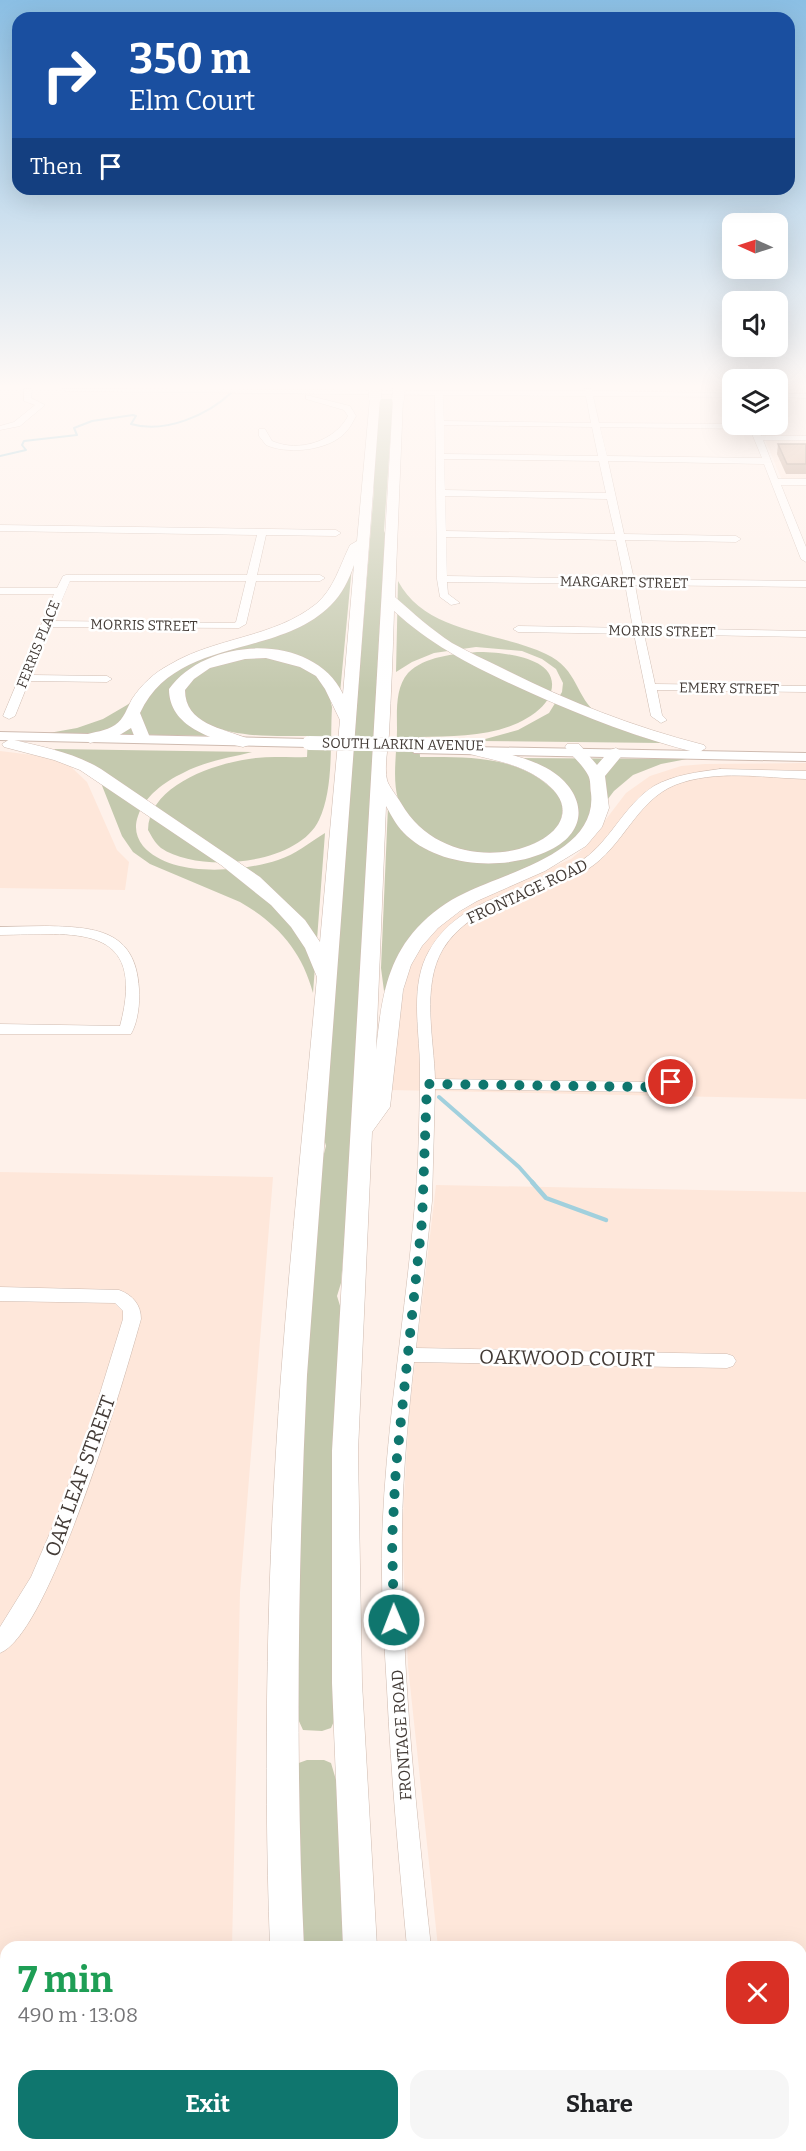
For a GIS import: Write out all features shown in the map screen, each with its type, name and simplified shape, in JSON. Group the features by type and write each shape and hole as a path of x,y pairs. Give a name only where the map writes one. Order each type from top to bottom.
{"highway":[{"path":"287,1941 282,1661 287,1494 294,1375 367,489"},
{"path":"360,1941 346,1683 345,1451 394,489"},
{"path":"90,738 120,729 133,714 148,687 176,666 213,650 278,630 319,609 340,586 348,562 363,534"},
{"path":"388,598 412,620 447,646 514,680 636,732 698,748"},
{"path":"243,742 200,726 181,713 177,705 177,689 194,670 212,662 242,655 276,656 301,662 326,679 348,720"},
{"path":"133,714 143,740"},
{"path":"3,742 76,762 205,846 253,881 279,903 303,930 321,957 327,983"},
{"path":"361,1131 379,1107 393,990 400,966 413,944 438,918 465,899 557,859 579,845 596,821 600,807 597,776 576,750"},
{"path":"379,782 389,794 398,814 410,830 430,843 451,852 493,858 520,855 540,849 560,836 571,818 572,808 564,789 544,773 530,766 476,751"},
{"path":"597,776 616,753"}],"main road":[{"name":"SOUTH LARKIN AVENUE","path":"3,742 90,738 309,746"},
{"name":"SOUTH LARKIN AVENUE","path":"3,742 423,747 806,757"},
{"name":"SOUTH LARKIN AVENUE","path":"423,747 476,751 698,748 806,750"}],"street":[{"path":"441,489 443,595 455,603"},
{"path":"610,489 638,631 657,716 661,720"},
{"path":"778,489 806,559"},
{"path":"441,493 612,496"},
{"path":"0,528 336,533"},
{"path":"262,532 252,578 320,578"},
{"path":"441,534 736,539"},
{"name":"FERRIS PLACE","path":"9,716 64,579 70,576 252,578"},
{"name":"MORRIS STREET","path":"46,624 235,626 241,624 252,578"},
{"name":"MARGARET STREET","path":"442,579 806,584"},
{"path":"0,591 59,591"},
{"name":"MORRIS STREET","path":"518,629 806,634"},
{"path":"24,678 107,679"},
{"name":"EMERY STREET","path":"652,687 806,689"},
{"name":"FRONTAGE ROAD","path":"418,1941 399,1710 392,1541 398,1433 422,1221 428,974 437,948 453,929 488,907 585,865 604,850 644,799 664,785 683,778 714,774 806,775"},
{"path":"0,931 89,933 118,945 127,958 132,977 133,996 126,1031 0,1029"},
{"path":"427,1084 654,1087 681,1076"},
{"name":"OAK LEAF STREET","path":"0,1294 119,1298 132,1309 132,1319 92,1453 34,1593 0,1643"},
{"name":"OAKWOOD COURT","path":"407,1355 727,1361"}],"shaded area":[{"path":"0,751 49,757 68,764 87,782 117,850 129,862 125,890 0,888"},
{"path":"806,763 806,1099 389,1090 403,993 410,965 421,945 436,928 482,898 571,859 584,848 626,793 650,776 681,766 705,764"},
{"path":"0,1172 273,1177 240,1592 232,1941 0,1941"},
{"path":"436,1185 806,1192 806,1941 437,1941 408,1666 402,1533 409,1413"}],"green space":[{"path":"374,489 387,489 348,1196 341,1283 337,1296 341,1309 335,1719 331,1728 322,1731 303,1730 298,1719 300,1446 322,1161 326,1146 323,1135"},
{"path":"352,566 340,693 330,677 267,653 190,669 178,681 172,691 171,700 175,708 193,723 216,736 49,733 77,728 103,719 127,705 184,664 299,624"},
{"path":"398,581 410,598 426,612 444,621 464,629 527,646 557,660 571,675 591,708 599,715 631,733 661,743 478,741 518,730 549,713 562,692 563,683 556,669 542,659 522,651 476,647 434,653 396,672"},
{"path":"477,652 513,655 538,664 547,671 552,680 549,697 533,714 506,728 470,735 419,737 420,757 471,758 505,763 536,777 553,790 562,806 558,826 539,841 511,852 472,852 434,839 418,828 406,815 396,791 397,708 404,679 415,667 431,659"},
{"path":"258,657 295,664 306,669 315,675 328,694 332,707 330,765 324,808 319,820 308,835 291,847 270,855 246,861 222,862 199,861 178,856 161,848 148,830 151,814 160,800 173,788 205,770 240,760 262,757 307,757 308,736 231,732 203,722 186,707 184,698 187,687 201,671 224,663"},
{"path":"55,749 252,752 191,769 162,785 141,809 136,824 137,835 143,846 155,856 188,868 207,870 245,867 285,858 325,833 313,993 295,951 265,919 240,902 150,864 133,852 122,836 99,778 54,751"},
{"path":"514,758 687,759 661,764 633,775 614,791 566,850 462,896 384,991 381,968 388,806 443,853 534,855 576,804"},
{"path":"307,1760 324,1760 331,1763 336,1780 345,1941 299,1941 296,1764"}],"waterway":[{"path":"439,1097 519,1167 534,1184"},
{"path":"532,1182 546,1198 606,1220"}],"route":[{"path":"394,1620 392,1541 396,1467 401,1400 422,1221 427,1084 654,1087 671,1082"}]}
